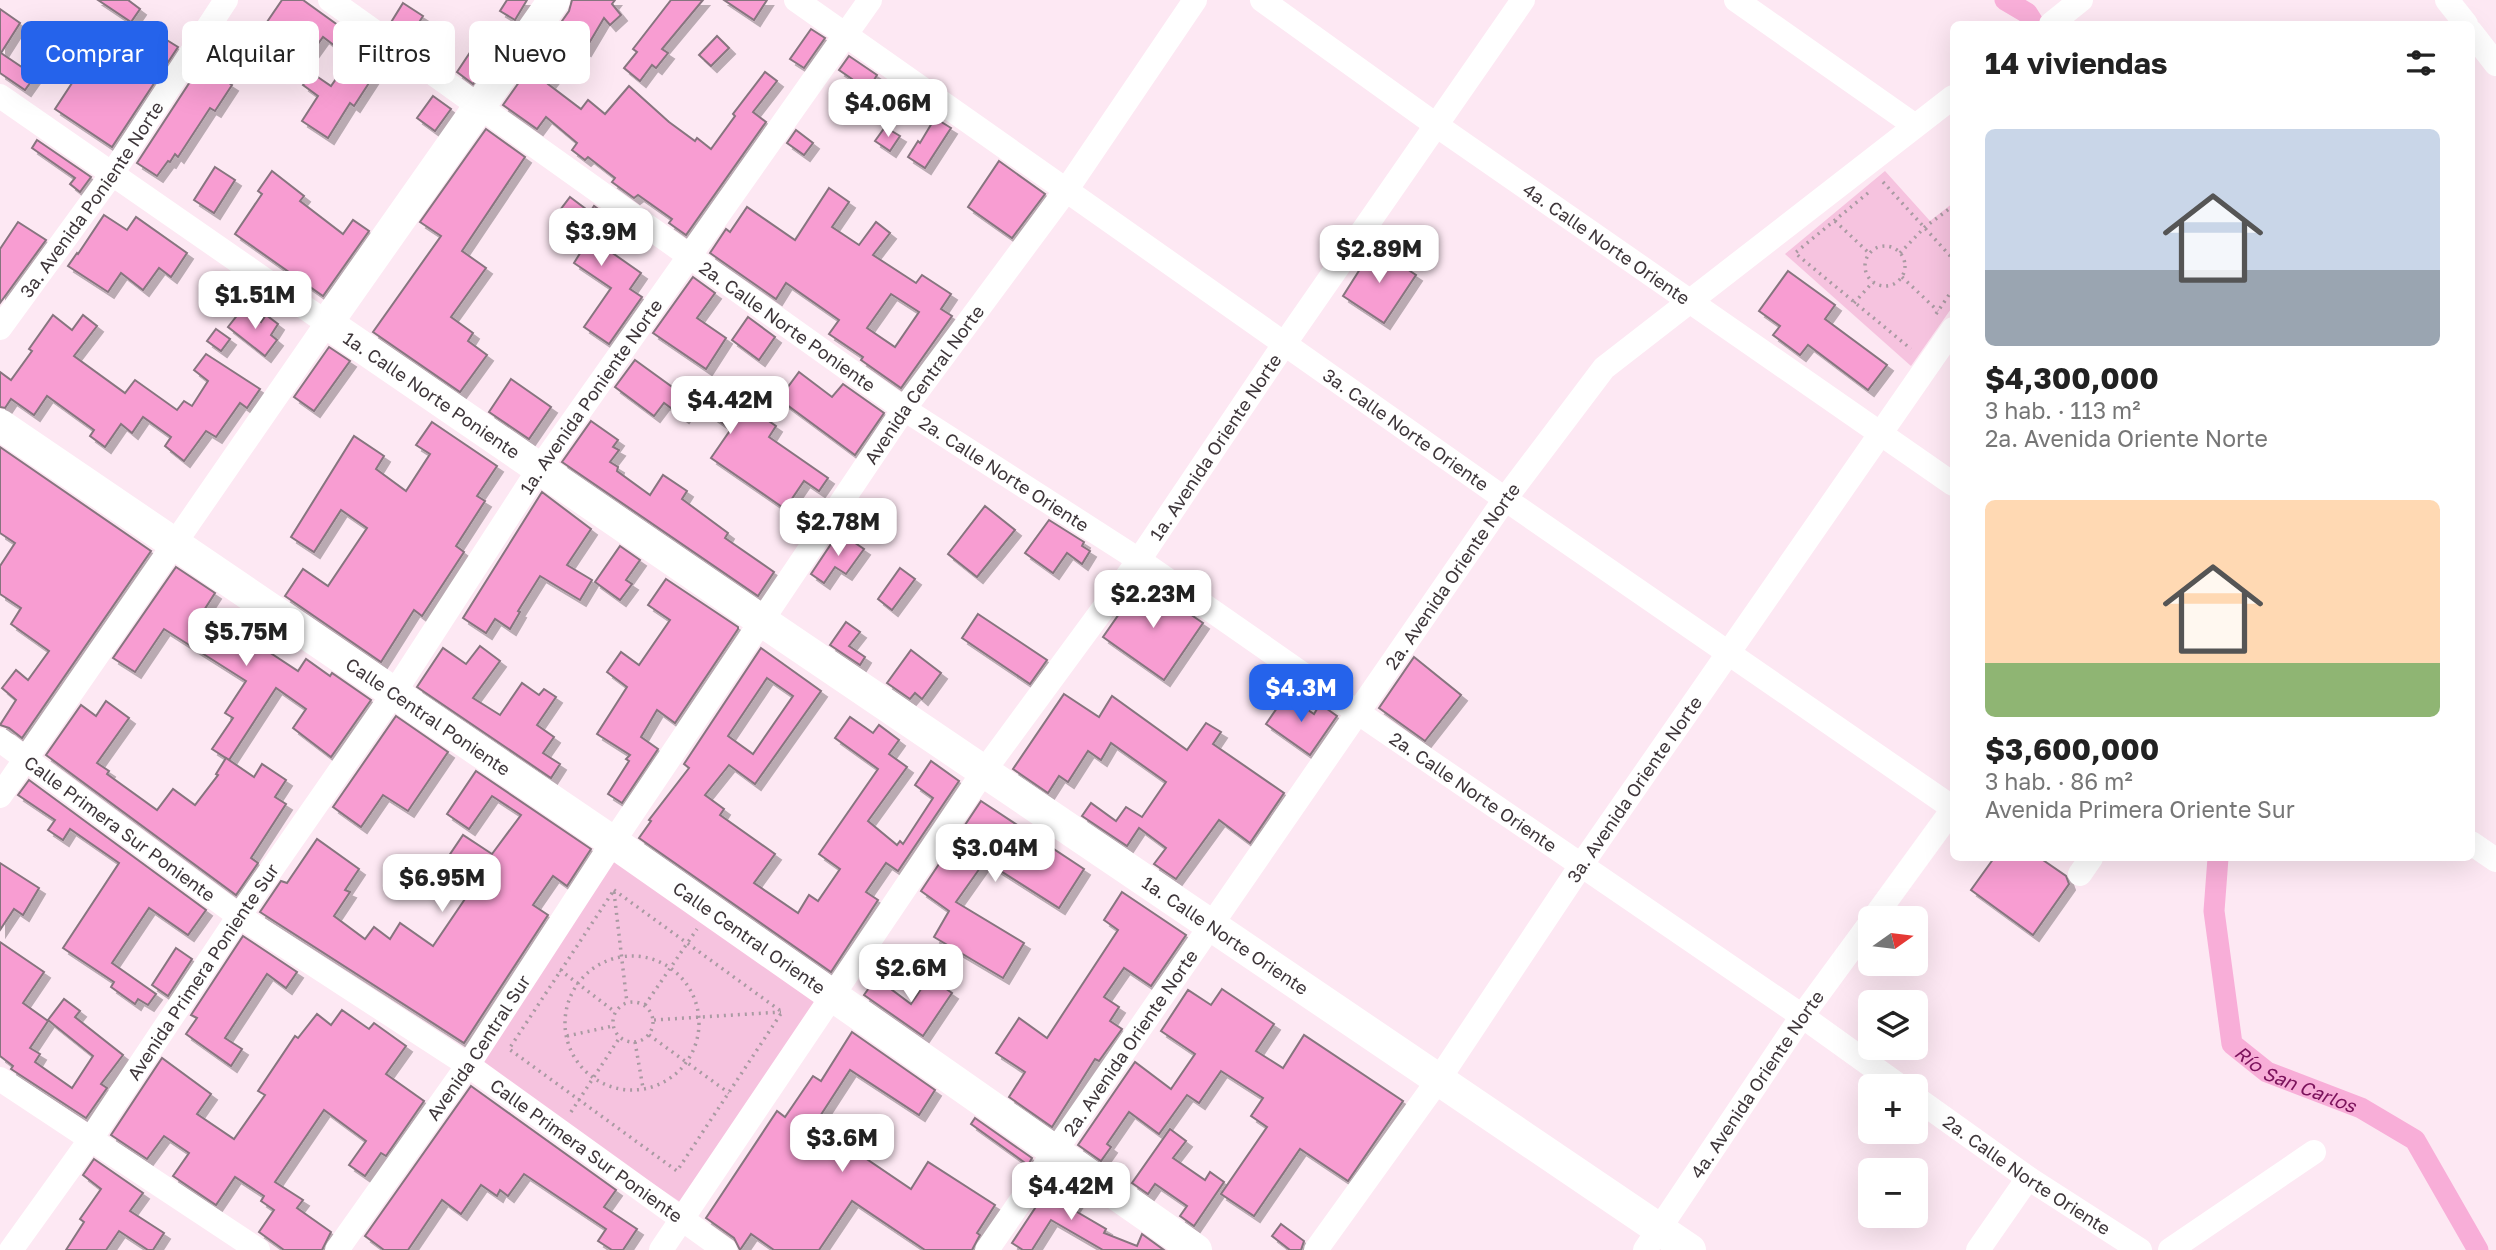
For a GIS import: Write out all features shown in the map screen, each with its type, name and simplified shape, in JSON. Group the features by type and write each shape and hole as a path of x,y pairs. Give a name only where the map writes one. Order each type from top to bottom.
{"main road":[{"path":"327,323 554,0"},
{"name":"1a. Calle Norte Poniente","path":"327,323 762,621"},
{"name":"Calle Central Poniente","path":"0,425 613,842"},
{"name":"1a. Calle Norte Oriente","path":"762,621 1439,1079 1652,1240 1690,1250"},
{"name":"Calle Central Oriente","path":"613,842 1196,1250"}],"street":[{"name":"3a. Avenida Poniente Norte","path":"0,328 112,174 226,0"},
{"name":"2a. Calle Norte Poniente","path":"330,0 904,409"},
{"name":"3a. Calle Norte Oriente","path":"796,0 1505,499 1950,806"},
{"name":"1a. Avenida Poniente Norte","path":"394,693 540,469 870,0"},
{"name":"Avenida Central Norte","path":"613,842 904,409 1067,189 1195,0"},
{"name":"4a. Calle Norte Oriente","path":"1262,0 1436,125 1950,482"},
{"name":"1a. Avenida Oriente Norte","path":"661,1250 984,772 1139,560 1285,343 1523,0"},
{"path":"1736,0 1914,125"},
{"path":"2447,0 2464,21"},
{"path":"2056,21 2080,2"},
{"path":"2475,37 2496,64"},
{"name":"1a. Calle Norte Poniente","path":"0,96 327,323"},
{"name":"2a. Avenida Oriente Norte","path":"988,1250 1505,499 1604,368 1950,99"},
{"name":"3a. Avenida Oriente Norte","path":"1316,1250 1439,1079 1582,864 1880,435 1941,320"},
{"path":"0,796 327,323"},
{"name":"2a. Calle Norte Oriente","path":"904,409 1139,560 1883,1074"},
{"name":"Avenida Primera Poniente Sur","path":"11,1250 90,1140 239,916 394,693"},
{"name":"Calle Primera Sur Poniente","path":"0,740 239,916 468,1065 724,1250"},
{"name":"4a. Avenida Oriente Norte","path":"1883,906 1950,812"},
{"name":"Avenida Central Sur","path":"337,1250 468,1065 613,842"},
{"path":"2475,845 2496,860"},
{"name":"4a. Avenida Oriente Norte","path":"1652,1240 1802,1016 1858,940"},
{"path":"0,1079 258,1250"},
{"name":"2a. Calle Norte Oriente","path":"1928,1107 2028,1178 2140,1250"},
{"path":"2170,1250 2314,1152"},
{"path":"1978,1250 2028,1178"}],"path":[{"path":"1917,340 1910,350 1795,253 1884,181 1950,256"},
{"path":"1900,253 1925,227 1950,208"},
{"path":"1835,221 1870,254"},
{"path":"1882,246 1900,253 1906,265 1902,277 1892,286 1879,286 1873,282 1865,264 1870,254 1882,246"},
{"path":"1902,277 1941,320 1950,297"},
{"path":"1854,303 1873,282"},
{"path":"614,890 782,1012"},
{"path":"614,890 627,1003"},
{"path":"614,890 509,1049 677,1171 782,1012"},
{"path":"645,1005 711,910"},
{"path":"638,955 659,961 670,968 678,973 691,990 700,1016 699,1034 692,1056 677,1073 658,1086 637,1091 614,1088 594,1078 578,1063 567,1036 565,1021 569,1000 578,983 596,966 622,956 638,955"},
{"path":"560,970 616,1013"},
{"path":"638,1002 645,1005 654,1020 649,1035 635,1042 626,1041 613,1026 616,1013 627,1003 638,1002"},
{"path":"654,1020 782,1012"},
{"path":"567,1036 613,1026"},
{"path":"649,1035 729,1093"},
{"path":"558,1131 620,1037"},
{"path":"635,1042 643,1089"}],"shaded area":[{"path":"1885,171 1930,221 1950,205 1950,310 1911,366 1785,254"},
{"path":"611,853 821,999 683,1204 476,1064"}],"building":[{"path":"98,0 128,0 140,9 130,21"},
{"path":"282,0 303,0 333,22 333,44 323,37 319,43 319,21 268,21"},
{"path":"507,0 527,0 515,20 500,11"},
{"path":"572,0 615,0 612,4 621,15 610,25 604,18 590,42 590,21 562,21"},
{"path":"671,0 703,0 662,49 668,53 656,68 652,65 640,81 624,68 637,52 633,49"},
{"path":"724,0 767,0 754,20"},
{"path":"403,3 423,16 420,21 392,21"},
{"path":"0,9 20,23 1,53 21,67 21,84 29,84 25,90 0,73"},
{"path":"811,29 825,38 804,68 790,59"},
{"path":"717,36 729,48 711,66 699,55"},
{"path":"168,41 178,47 168,62"},
{"path":"469,54 469,81 457,72"},
{"path":"849,56 877,75 856,110 839,100 852,79 839,70"},
{"path":"765,72 777,81 753,112 766,122 686,235 669,223 672,219 638,195 634,198 612,182 615,178 588,157 585,160 572,150 577,143 546,117 537,129 503,105 518,84 548,84 581,109 588,100 605,114 629,86 669,122 711,149"},
{"path":"319,78 331,86 333,83 368,84 354,106 350,103 328,138 302,121 318,96 303,85 319,84"},
{"path":"71,84 154,84 112,147 55,109"},
{"path":"189,84 232,85 215,111 210,108 178,157 175,154 157,176 137,163"},
{"path":"433,96 451,109 435,131 417,118"},
{"path":"935,118 951,128 925,168 908,157"},
{"path":"885,127 900,136 890,151 875,141"},
{"path":"486,129 525,157 462,251 486,268 451,317 473,333 468,341 487,355 460,392 373,332 441,236 420,222"},
{"path":"796,130 813,143 804,155 787,143"},
{"path":"37,140 91,177 80,192 70,184 75,178 32,148"},
{"path":"999,161 1045,194 1012,238 968,207"},
{"path":"215,167 235,180 214,213 194,200"},
{"path":"272,171 304,196 300,201 343,234 353,220 369,231 323,296 235,234 262,194 258,191"},
{"path":"829,188 849,202 832,227 859,245 876,222 890,233 873,255 916,283 922,275 951,294 941,309 952,316 901,388 829,334 839,320 786,283 776,299 710,253 726,229 730,232 747,207 795,240","holes":["891,294 919,312 895,347 867,328"]},
{"path":"570,197 590,212 594,206 616,222 601,245 641,273 630,289 642,297 609,344 584,327 611,288 574,263 582,250 570,241 574,234 554,218"},
{"path":"104,215 127,230 136,217 187,253 171,277 159,268 143,290 121,273 108,292 68,266"},
{"path":"18,222 46,240 0,303 0,249"},
{"path":"1374,247 1416,275 1384,323 1343,296"},
{"path":"1788,271 1835,305 1825,319 1887,365 1868,390 1808,345 1800,355 1773,335 1780,326 1759,311"},
{"path":"693,277 715,293 697,318 726,338 706,369 653,333"},
{"path":"243,308 261,322 266,315 278,324 271,335 277,340 265,356 228,327"},
{"path":"53,315 72,330 83,315 97,326 74,356 125,393 135,380 177,410 184,401 192,406 208,381 194,370 206,354 260,389 247,408 240,403 216,437 206,431 184,461 165,446 171,437 143,417 132,433 121,424 105,447 90,436 94,430 47,396 34,415 11,399 5,408 0,407 0,372 11,380"},
{"path":"748,317 775,337 759,360 732,340"},
{"path":"216,329 230,339 221,351 207,341"},
{"path":"329,347 350,361 314,411 294,397"},
{"path":"635,360 682,394 692,379 742,413 747,406 776,426 769,437 828,478 819,491 804,481 785,509 711,458 731,429 688,399 693,403 683,417 664,403 654,416 615,387"},
{"path":"799,372 832,397 843,384 884,413 855,455 779,399"},
{"path":"511,379 551,407 529,439 489,412"},
{"path":"591,421 618,440 613,447 619,450 610,462 618,467 617,471 650,495 663,475 687,491 682,499 728,533 725,538 774,572 758,596 562,462"},
{"path":"432,422 497,466 477,496 485,501 456,546 464,552 422,616 414,610 381,662 285,596 303,569 328,586 367,528 341,510 314,552 291,537 354,436 384,456 376,469 406,491 430,454 416,445"},
{"path":"0,447 151,551 22,738 0,725 16,700 2,688 16,670 28,680 49,651 11,624 21,608 0,594 0,566 15,543 0,533"},
{"path":"542,492 591,529 567,565 592,580 580,600 540,576 510,629 495,619 486,633 463,618"},
{"path":"985,506 1015,530 977,577 948,554"},
{"path":"1049,520 1084,542 1082,546 1090,551 1082,564 1067,553 1053,573 1025,553"},
{"path":"839,532 864,549 846,574 835,567 824,583 811,574"},
{"path":"620,546 640,560 626,580 632,584 620,600 595,582"},
{"path":"176,567 215,593 199,618 240,645 256,621 276,635 266,650 298,671 306,659 371,700 331,757 293,728 306,709 276,688 229,760 212,749 233,718 225,713 246,681 164,629 135,672 113,658"},
{"path":"900,568 915,579 892,610 878,599"},
{"path":"666,579 738,629 675,723 657,710 641,737 658,749 622,803 608,794 630,755 597,734 627,687 607,672 621,652 639,665 670,620 648,605"},
{"path":"1142,581 1203,623 1164,680 1103,637"},
{"path":"978,614 1047,660 1030,684 962,638"},
{"path":"846,622 860,632 849,646 865,657 860,665 830,645"},
{"path":"480,646 500,661 473,698 500,715 522,683 539,695 544,689 556,697 537,725 554,737 543,753 560,764 551,778 417,687 443,648 466,664"},
{"path":"761,648 821,691 755,784 729,765 705,795 724,809 720,815 775,854 754,883 798,913 809,895 818,901 840,869 819,854 878,769 835,738 850,717 873,733 879,725 899,740 889,754 907,767 868,821 897,845 900,841 903,844 933,798 915,785 931,761 959,781 898,871 886,863 866,892 878,900 831,972 639,838 651,821 649,820 689,768 684,764","holes":["767,678 793,696 753,754 728,736"]},
{"path":"911,650 941,673 922,699 915,693 910,699 887,683"},
{"path":"1414,657 1461,695 1425,741 1379,708"},
{"path":"1064,694 1099,717 1112,696 1187,750 1206,723 1221,732 1213,744 1284,793 1250,843 1219,820 1176,879 1154,864 1166,848 1139,828 1127,846 1082,816 1091,803 1116,821 1126,807 1142,817 1166,782 1111,743 1101,760 1088,751 1068,782 1059,776 1048,793 1013,769"},
{"path":"1286,695 1314,714 1320,704 1337,716 1310,755 1266,724"},
{"path":"106,701 129,718 97,763 109,771 107,774 157,810 173,789 195,805 218,775 216,774 226,758 254,777 262,764 286,780 275,797 286,804 251,858 258,863 236,895 46,755 81,705 96,716"},
{"path":"396,716 448,752 408,811 383,795 361,827 333,807"},
{"path":"476,771 591,849 567,886 553,876 533,905 548,915 464,1043 260,912 281,881 287,883 317,839 359,869 345,890 350,892 334,916 365,939 374,927 390,939 400,923 433,946 469,893 438,872 463,835 492,854 521,815 492,796 469,829 447,814"},
{"path":"29,780 206,910 188,935 149,908 112,963 156,994 148,1005 138,999 135,1004 111,987 114,982 63,948 119,863 70,829 63,840 48,830 55,820 18,795"},
{"path":"981,801 1084,869 1059,908 985,861 956,902 1024,943 1003,978 934,937 949,911 921,891"},
{"path":"1992,861 2044,861 2066,876 2069,884 2033,935 1971,890"},
{"path":"0,863 39,888 23,915 14,909 0,930"},
{"path":"1122,892 1186,935 1151,986 1124,968 1104,997 1119,1007 1110,1021 1122,1029 1099,1061 1095,1059 1052,1127 1009,1097 1025,1072 996,1053 1019,1018 1047,1038 1118,930 1104,920"},
{"path":"243,936 297,972 286,988 267,974 225,1038 242,1049 231,1066 186,1034 197,1018 191,1015"},
{"path":"0,942 44,972 23,1003 48,1021 30,1048 40,1054 35,1062 72,1088 93,1056 48,1020 64,999 80,1011 75,1017 123,1055 101,1084 107,1088 86,1118 11,1069 13,1066 0,1056"},
{"path":"176,948 192,959 168,996 152,985"},
{"path":"929,977 952,993 923,1036 864,995 876,978 911,1004"},
{"path":"1222,989 1274,1024 1256,1051 1283,1068 1304,1035 1403,1101 1348,1181 1300,1149 1254,1216 1221,1194 1267,1127 1251,1116 1263,1098 1221,1071 1199,1103 1187,1095 1159,1134 1129,1112 1107,1144 1111,1147 1101,1161 1078,1145 1135,1062 1171,1089 1195,1054 1161,1031 1188,990 1211,1005"},
{"path":"342,1010 369,1029 374,1023 406,1046 386,1074 424,1101 386,1156 381,1153 365,1176 349,1165 366,1141 324,1110 275,1182 303,1200 297,1208 331,1232 322,1250 284,1250 259,1232 274,1210 261,1201 264,1196 235,1177 216,1205 173,1176 189,1153 164,1136 147,1159 111,1135 162,1058 211,1094 197,1114 234,1139 265,1095 258,1091 295,1036 298,1038 317,1014 331,1025"},
{"path":"852,1032 935,1090 919,1115 850,1070 815,1124 911,1189 928,1162 995,1205 977,1233 980,1235 972,1250 925,1250 852,1201 819,1250 774,1250 751,1234 740,1250 734,1238 706,1218 777,1111 785,1117 813,1076 821,1081"},
{"path":"471,1086 616,1190 604,1207 637,1229 623,1250 612,1250 598,1241 606,1229 524,1174 508,1196 500,1190 497,1196 481,1185 461,1214 442,1200 408,1250 384,1250 365,1236"},
{"path":"975,1118 1032,1158 1028,1165 971,1124"},
{"path":"1170,1129 1186,1141 1173,1158 1205,1180 1210,1172 1224,1182 1194,1226 1180,1216 1187,1206 1155,1184 1148,1194 1132,1183"},
{"path":"94,1159 143,1193 130,1211 164,1233 153,1250 148,1250 119,1231 106,1250 66,1250 84,1222 80,1219 101,1189 83,1175"},
{"path":"1057,1175 1082,1193 1072,1209 1106,1229 1104,1233 1137,1246 1142,1234 1164,1250 1103,1250 1051,1220 1032,1250 1023,1250 1012,1243"},
{"path":"1281,1224 1304,1241 1301,1250 1290,1250 1272,1236"}],"waterway":[{"name":"Río San Carlos","path":"2005,0 2027,13 2032,21"},
{"name":"Río San Carlos","path":"2218,861 2214,911 2232,1044 2267,1072 2361,1108 2415,1140 2478,1250"}]}
